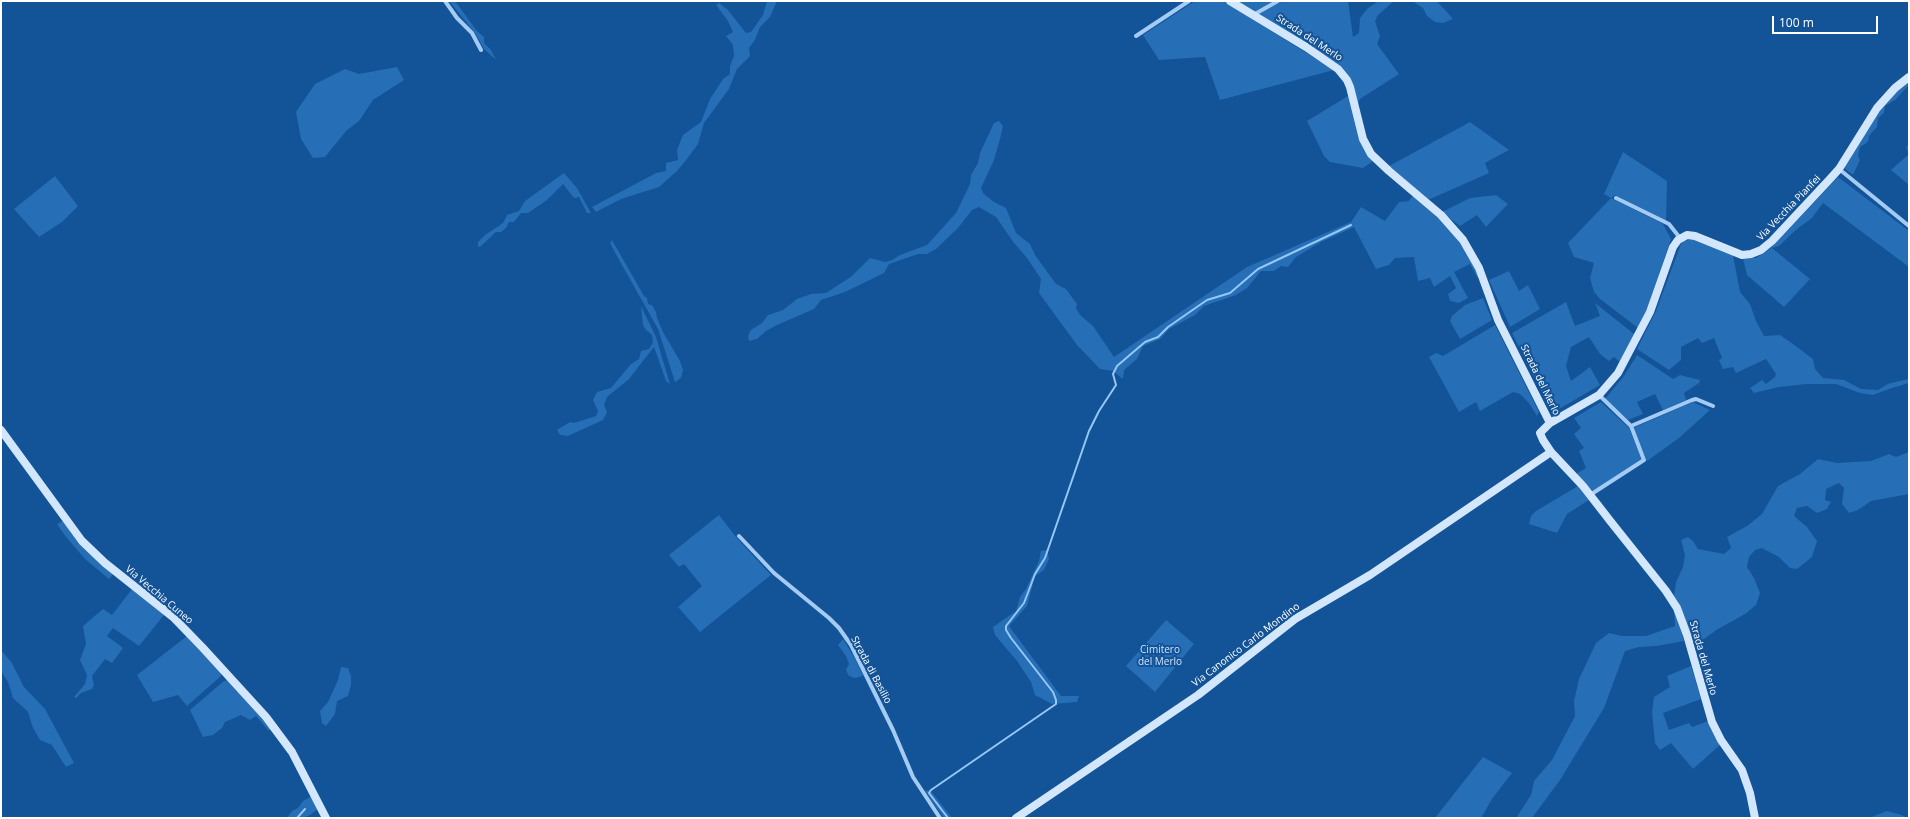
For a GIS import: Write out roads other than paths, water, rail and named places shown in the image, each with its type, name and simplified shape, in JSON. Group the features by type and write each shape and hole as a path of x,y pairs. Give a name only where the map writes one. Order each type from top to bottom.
{"street":[{"path":"445,1 457,18 472,33 480,50"},
{"path":"1136,36 1189,1"},
{"name":"Strada del Merlo","path":"1230,1 1306,47 1343,74 1350,86 1363,139 1371,154 1441,214 1463,240 1479,268 1498,320 1550,424 1540,433 1551,452 1590,495 1655,577 1677,608 1687,635 1712,722 1721,740 1742,770 1750,793 1756,818"},
{"path":"1253,15 1278,1"},
{"name":"Via Vecchia Pianfei","path":"1680,238 1687,235 1695,236 1738,254 1747,255 1756,253 1772,241 1839,169 1876,108 1895,88 1909,77"},
{"path":"1839,169 1909,226"},
{"path":"1550,424 1599,396 1618,373 1654,304 1673,247 1680,238 1669,224 1616,198"},
{"path":"1590,495 1644,460 1631,426 1599,396"},
{"path":"1631,426 1696,399 1713,406"},
{"name":"Via Vecchia Cuneo","path":"1,430 82,541 105,563 173,617 266,717 292,752 326,818"},
{"name":"Via Canonico Carlo Mondino","path":"1016,818 1198,695 1295,619 1370,575 1551,452"},
{"name":"Strada di Basilio","path":"739,536 774,573 839,628 851,645 893,730 913,777 940,818"}],"waterway":[{"path":"948,818 929,793 931,790 1056,704 1053,692 1011,638 1006,630 1006,626 1024,603 1035,574 1045,558 1089,431 1099,411 1116,385 1113,374 1117,366 1145,342 1158,337 1168,327 1207,300 1230,293 1258,269 1351,225"},
{"path":"297,818 305,809"}],"park label":[{"name":"Cimitero del Merlo","path":"1160,656"}]}
